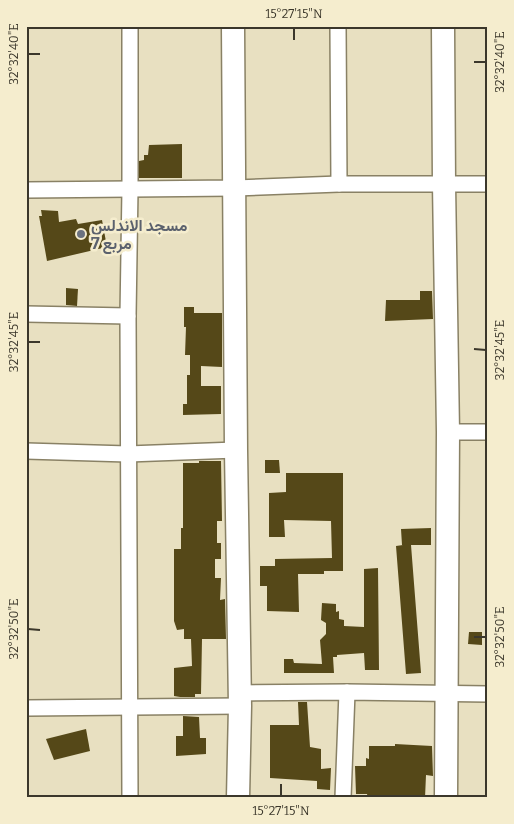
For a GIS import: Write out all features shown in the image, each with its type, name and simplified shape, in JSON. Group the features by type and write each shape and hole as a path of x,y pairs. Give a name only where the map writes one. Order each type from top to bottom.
{"street":[{"path":"130,26 128,316 130,798"},
{"path":"233,26 240,699 238,798"},
{"path":"338,26 339,184"},
{"path":"444,26 444,184 448,432 446,798"},
{"path":"26,190 235,188 339,184 488,184"},
{"path":"26,314 128,316"},
{"path":"448,432 488,432"},
{"path":"26,451 128,454 236,450"},
{"path":"344,798 347,692"},
{"path":"26,708 129,707 347,692 488,694"}],"building":[{"path":"182,144 182,178 139,178 139,161 144,160 144,155 148,155 149,145"},
{"path":"41,210 58,211 59,222 76,219 78,224 102,220 107,247 47,261 39,216 42,216"},
{"path":"66,288 78,289 77,306 66,305"},
{"path":"420,291 432,291 433,319 385,321 386,300 420,300"},
{"path":"184,307 194,307 194,313 222,313 222,367 201,366 201,386 221,386 221,414 183,415 183,404 187,404 187,375 190,375 190,355 185,355 186,327 184,327"},
{"path":"265,460 279,460 280,473 265,473"},
{"path":"199,461 221,461 222,521 217,521 217,543 221,543 221,559 215,559 215,578 221,578 220,600 225,599 226,639 202,639 201,694 195,694 195,697 180,697 174,696 174,668 192,666 191,639 184,639 184,629 177,630 174,621 174,549 181,549 181,528 183,528 183,463 199,463"},
{"path":"286,473 343,473 343,571 324,571 324,574 298,574 299,612 267,611 267,586 260,586 260,566 275,566 275,559 332,558 331,521 284,520 285,537 269,537 269,493 286,492"},
{"path":"431,528 431,545 411,545 421,673 406,674 396,546 403,545 401,529"},
{"path":"378,568 379,670 365,670 364,653 333,657 334,673 284,673 284,659 293,659 294,663 322,664 320,640 326,634 326,623 321,620 322,603 336,604 336,612 339,611 339,619 344,620 344,626 364,627 364,569"},
{"path":"469,632 482,632 482,645 468,644"},
{"path":"298,702 307,702 310,747 321,749 321,769 331,768 330,790 317,789 317,781 270,778 270,725 299,725"},
{"path":"183,716 199,717 200,738 206,738 206,754 176,756 176,736 183,736"},
{"path":"86,729 90,751 54,760 46,739"},
{"path":"395,744 432,746 433,776 426,775 425,798 368,798 367,794 356,794 355,766 366,766 366,758 369,759 369,746 395,746"}],"place":[{"name":"مسجد الاندلس مربع 7","path":"81,234"}]}
